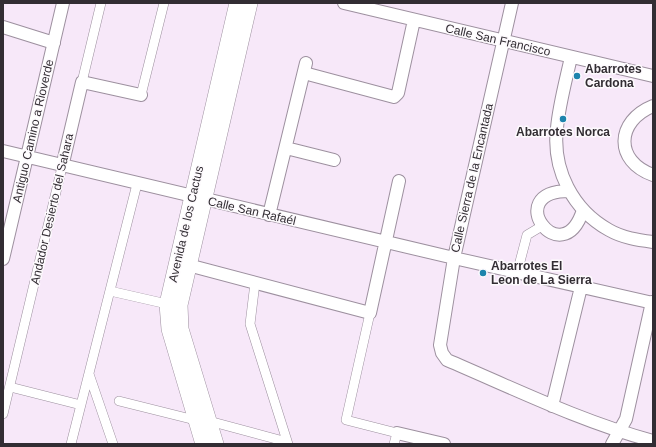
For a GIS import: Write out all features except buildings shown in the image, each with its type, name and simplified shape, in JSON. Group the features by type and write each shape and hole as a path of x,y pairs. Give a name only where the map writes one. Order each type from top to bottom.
{"street":[{"name":"Antiguo Camino a Rioverde","path":"3,259 63,3"},
{"name":"Andador Desierto del Sahara","path":"3,414 101,3"},
{"path":"82,82 140,95 164,3"},
{"name":"Avenida de los Cactus","path":"203,444 202,420 181,329 180,305 188,265 198,198 237,3"},
{"name":"Avenida de los Cactus","path":"216,444 202,420 169,330 167,304 198,198 250,3"},
{"name":"Calle San Francisco","path":"344,3 653,76"},
{"name":"Calle Sierra de la Encantada","path":"512,3 454,258 440,345 442,353 447,360 552,406"},
{"path":"269,215 305,68 394,97 398,93 414,20"},
{"path":"3,27 54,43"},
{"path":"571,57 557,128 556,153 561,173 569,191 583,210 609,230 628,238 653,242"},
{"path":"653,106 640,111 630,121 625,133 625,147 630,160 640,170 653,175"},
{"path":"286,148 334,160"},
{"name":"Calle San Rafaél","path":"3,151 62,167 517,273 653,302"},
{"path":"399,181 346,420 395,439 444,444"},
{"path":"70,444 137,184"},
{"path":"569,191 557,191 548,194 541,200 537,209 538,218 542,226 549,232 558,235 567,233 575,228 583,210"},
{"path":"517,273 527,235 542,226"},
{"path":"188,265 370,313"},
{"path":"255,283 250,324 287,443"},
{"path":"581,287 552,406 619,432 653,441"},
{"path":"110,291 167,304"},
{"path":"612,444 626,419 653,302"},
{"path":"89,374 113,444"},
{"path":"10,386 81,405"},
{"path":"119,401 202,420 287,443"}],"place":[{"name":"Abarrotes Cardona","path":"577,76"},
{"name":"Abarrotes Norca","path":"563,119"},
{"name":"Abarrotes El Leon de La Sierra","path":"483,273"}]}
